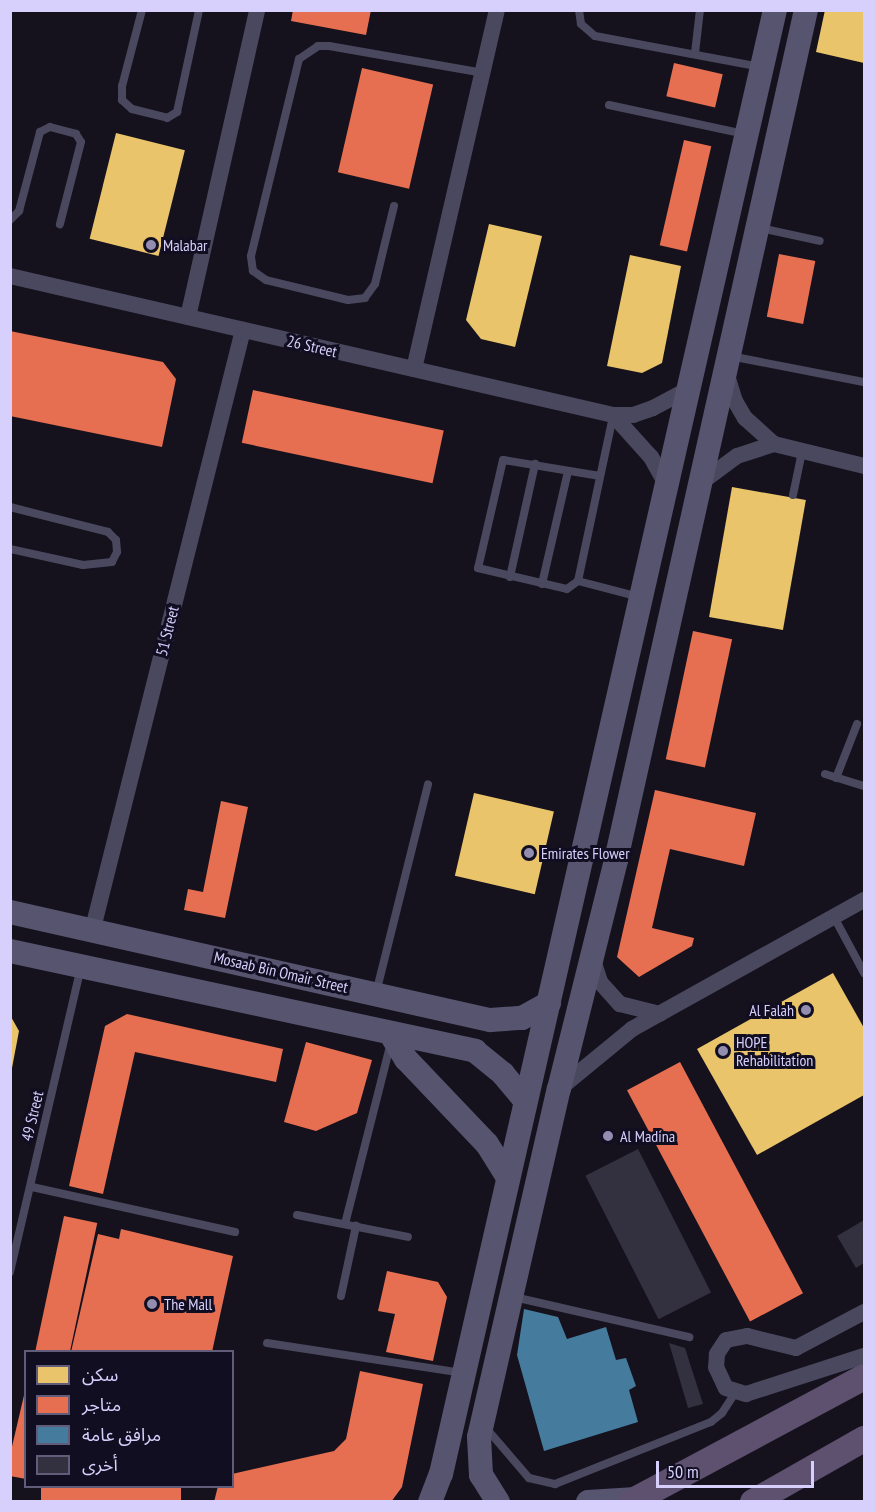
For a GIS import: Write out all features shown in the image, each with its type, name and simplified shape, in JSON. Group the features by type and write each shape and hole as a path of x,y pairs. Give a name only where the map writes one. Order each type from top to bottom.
{"main road":[{"path":"634,1500 864,1377"},
{"path":"753,1502 864,1439"}],"street":[{"path":"188,317 257,10"},
{"path":"414,369 497,10"},
{"path":"430,1502 441,1474 644,599 775,10"},
{"path":"481,1502 478,1451 483,1423 559,1089 616,860 698,484 806,10"},
{"name":"26 Street","path":"10,276 613,415 633,415 653,408 691,388"},
{"name":"51 Street","path":"92,932 243,330"},
{"path":"726,359 735,401 752,425 774,444 864,466"},
{"path":"613,415 651,457 669,490"},
{"path":"698,484 737,456 774,444"},
{"path":"559,1089 606,1047 660,1014 864,900"},
{"name":"Mosaab Bin Omair Street","path":"10,912 490,1020 522,1018 549,1003"},
{"path":"10,951 392,1036 475,1052 491,1048 496,1042 498,1034 490,1020"},
{"path":"592,954 600,982 614,1000 638,1011 660,1014"},
{"path":"392,1036 406,1059 487,1144 508,1178"},
{"path":"475,1052 503,1074 526,1101"},
{"path":"864,1312 796,1348 747,1336 726,1340 717,1354 716,1367 719,1380 735,1393 762,1390 864,1356"},
{"path":"440,1502 441,1474"},
{"path":"481,1475 498,1502"},
{"path":"588,1502 634,1500"}],"lane":[{"path":"142,10 122,100 132,110 167,118 177,112 199,10"},
{"path":"579,10 581,24 595,36 762,67"},
{"path":"695,53 700,10"},
{"path":"394,206 375,284 365,298 348,300 266,280 253,271 251,256 299,59 318,46 329,46 484,73"},
{"path":"609,105 747,135"},
{"path":"10,220 19,211 40,132 50,127 76,134 81,142 60,224"},
{"path":"756,227 820,241"},
{"path":"726,359 864,382"},
{"path":"600,476 506,458 500,463 477,565 481,571 567,589 579,581 613,415"},
{"path":"793,495 802,452"},
{"path":"510,577 535,464"},
{"path":"542,584 568,471"},
{"path":"10,507 108,532 116,540 117,552 112,562 83,565 10,549"},
{"path":"579,581 644,599"},
{"path":"836,778 857,724"},
{"path":"825,774 864,786"},
{"path":"376,993 428,784"},
{"path":"834,917 864,973"},
{"name":"49 Street","path":"10,1272 32,1187 81,967"},
{"path":"345,1224 392,1036"},
{"path":"32,1187 235,1232"},
{"path":"297,1215 408,1237"},
{"path":"341,1296 356,1226"},
{"path":"512,1296 689,1337"},
{"path":"267,1343 464,1373"},
{"path":"483,1423 529,1478 555,1484 711,1422 722,1413 735,1393"}],"building: سكن":[{"path":"825,10 864,10 864,63 816,52"},
{"path":"116,133 185,150 159,256 90,239"},
{"path":"489,224 542,236 515,347 481,339 466,320"},
{"path":"630,255 681,266 662,363 642,373 607,366"},
{"path":"732,487 806,500 783,630 709,617"},
{"path":"474,793 554,811 535,894 455,876"},
{"path":"833,973 864,1028 864,1095 757,1155 697,1049"},
{"path":"10,1015 19,1031 12,1068 10,1068"}],"building: متاجر":[{"path":"293,10 371,10 366,35 291,21"},
{"path":"674,63 723,74 715,107 666,96"},
{"path":"362,68 433,84 409,189 338,172"},
{"path":"684,140 711,146 687,252 660,245"},
{"path":"779,254 815,261 803,324 767,317"},
{"path":"10,331 163,362 176,379 162,447 10,416"},
{"path":"253,390 444,431 433,483 242,443"},
{"path":"693,631 732,639 705,767 666,759"},
{"path":"655,790 756,813 744,866 670,849 652,928 694,938 692,946 639,977 617,957"},
{"path":"221,801 248,807 225,918 184,910 188,889 203,892"},
{"path":"127,1014 283,1049 276,1082 135,1052 103,1194 69,1186 105,1026"},
{"path":"306,1042 372,1060 357,1113 316,1131 284,1122"},
{"path":"680,1062 803,1293 750,1322 627,1090"},
{"path":"64,1216 97,1223 70,1350 36,1350"},
{"name":"The Mall","path":"121,1229 233,1256 212,1350 71,1350 98,1234 119,1239"},
{"path":"387,1271 438,1282 447,1297 433,1361 386,1352 395,1314 378,1311"},
{"path":"360,1371 423,1384 402,1487 391,1502 214,1502 218,1488 234,1488 234,1474 334,1451 346,1439"},
{"path":"24,1395 24,1479 10,1476 10,1455"},
{"path":"41,1488 181,1488 181,1502 41,1502"}],"building: مرافق عامة":[{"path":"524,1309 558,1317 567,1339 606,1327 616,1360 626,1358 636,1386 629,1390 638,1422 544,1451 517,1355"}],"building: أخرى":[{"path":"638,1149 711,1292 659,1319 585,1176"},
{"path":"864,1220 864,1263 856,1268 837,1236"},
{"path":"669,1343 685,1348 703,1404 688,1408"}],"place":[{"name":"Malabar","path":"151,245"},
{"name":"Emirates Flower","path":"529,853"},
{"name":"Al Falah","path":"806,1010"},
{"name":"HOPE Rehabilitation","path":"723,1051"},
{"name":"Al Madina","path":"608,1136"},
{"name":"The Mall","path":"152,1304"}]}
